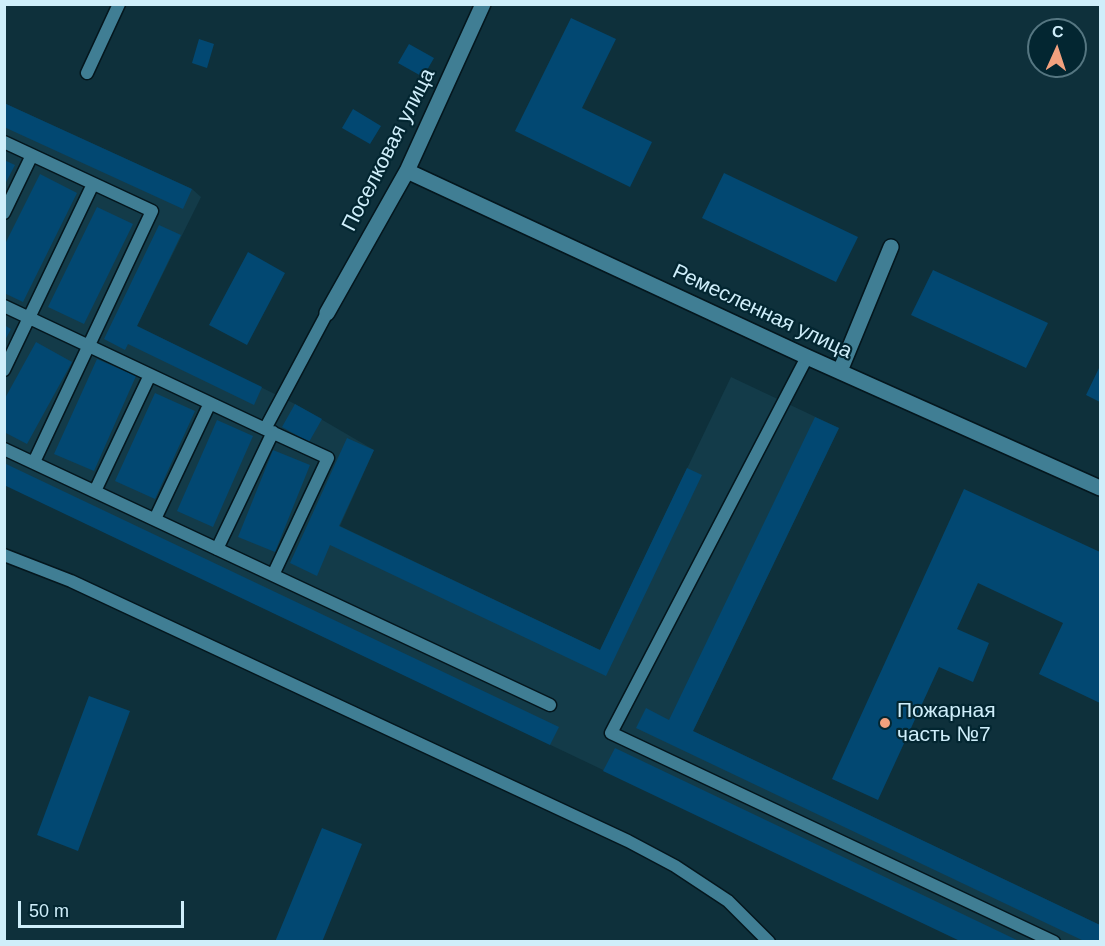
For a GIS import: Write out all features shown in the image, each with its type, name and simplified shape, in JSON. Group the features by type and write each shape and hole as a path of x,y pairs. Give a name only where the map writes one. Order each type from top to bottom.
{"street":[{"name":"Поселковая улица","path":"327,312 407,171 483,4"},
{"name":"Ремесленная улица","path":"407,171 807,357 1101,488"},
{"path":"840,371 891,247"}],"lane":[{"path":"87,73 119,4"},
{"path":"4,142 152,212 34,462"},
{"path":"4,213 32,155"},
{"path":"4,370 93,184"},
{"path":"4,306 328,458 273,575"},
{"path":"218,549 269,430 327,312"},
{"path":"807,357 611,733 1054,942"},
{"path":"95,491 150,375"},
{"path":"155,519 210,403"},
{"path":"4,448 550,705"},
{"path":"4,555 71,581 628,840 675,866 728,901 769,942"}],"shaded area":[{"path":"4,103 192,189 201,197 137,326 295,404 374,450 340,526 600,650 731,377 839,428 693,731 1100,925 1100,941 962,941 5,485"}],"building":[{"path":"571,18 616,39 582,108 652,142 630,187 515,131"},
{"path":"199,39 214,44 207,68 192,63"},
{"path":"409,44 434,58 423,77 398,63"},
{"path":"4,103 192,189 183,209 4,127"},
{"path":"353,109 381,126 370,144 342,128"},
{"path":"4,160 15,165 4,186"},
{"path":"724,173 858,237 836,282 702,218"},
{"path":"40,174 77,193 23,302 4,293 4,246"},
{"path":"97,207 133,224 84,324 48,307"},
{"path":"159,225 181,235 137,326 262,387 254,405 128,344 125,350 104,339"},
{"path":"248,252 285,273 247,345 209,325"},
{"path":"933,270 1048,323 1026,368 911,315"},
{"path":"4,325 11,329 4,342"},
{"path":"36,342 72,362 27,444 4,432 4,400"},
{"path":"97,359 136,376 94,471 54,454"},
{"path":"1100,366 1100,402 1086,395"},
{"path":"155,393 195,411 155,499 115,481"},
{"path":"295,404 322,419 309,442 282,427"},
{"path":"815,417 839,428 693,731 1100,925 1100,942 1086,942 636,728 646,708 669,720"},
{"path":"217,420 253,436 213,527 177,511"},
{"path":"347,438 374,450 339,526 600,650 687,468 702,475 606,676 330,545 317,576 290,563"},
{"path":"273,450 310,465 275,552 238,537"},
{"path":"4,463 559,727 550,745 4,485"},
{"path":"964,489 1100,552 1100,703 1039,674 1063,623 978,583 957,629 989,643 973,682 939,667 878,800 832,779"},
{"path":"89,696 130,711 78,851 37,835"},
{"path":"615,748 1021,942 962,942 603,771"},
{"path":"322,828 362,844 322,942 275,942"}],"place":[{"name":"Пожарная часть №7","path":"885,723"}]}
